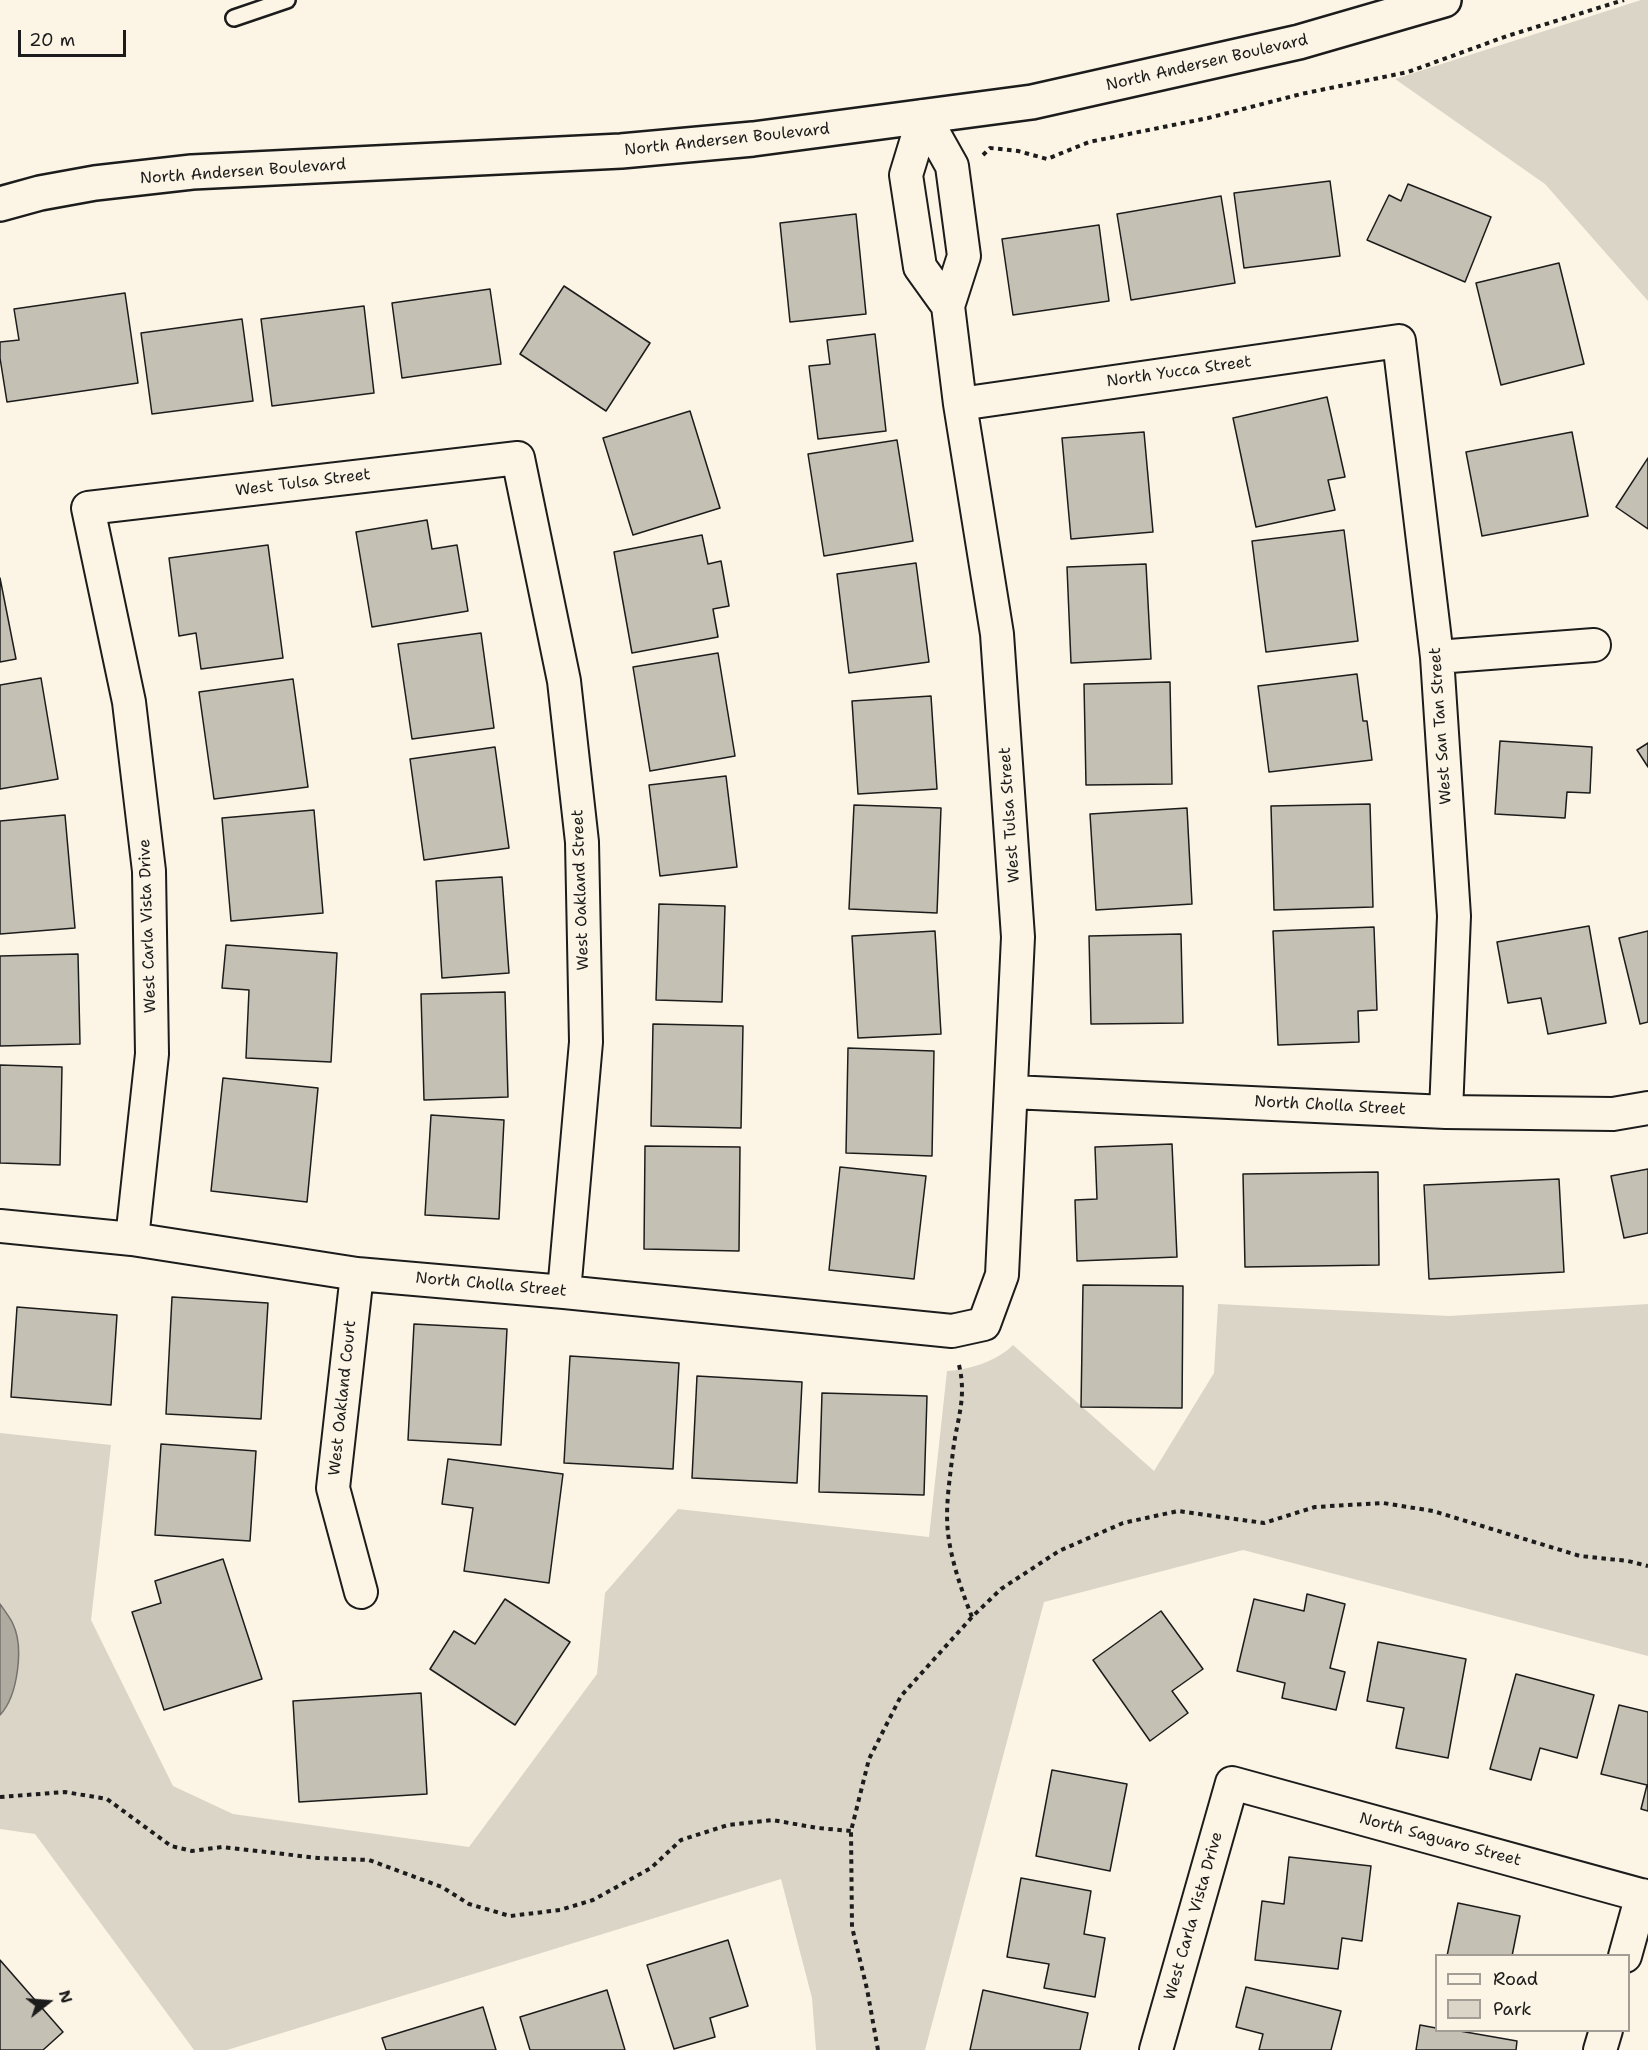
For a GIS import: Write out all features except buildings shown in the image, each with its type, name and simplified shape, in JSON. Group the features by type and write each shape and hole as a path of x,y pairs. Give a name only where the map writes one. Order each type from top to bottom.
{"street":[{"name":"North Andersen Boulevard","path":"0,204 40,193 95,183 192,172 621,151 753,139 1032,102 1299,42 1444,0"},
{"name":"West Tulsa Street","path":"924,116 906,175 920,267 948,306"},
{"name":"West Tulsa Street","path":"924,116 952,166 964,256 948,306 960,404 998,646 1018,937 1002,1275 984,1324"},
{"name":"North Yucca Street","path":"960,404 1399,341"},
{"name":"West San Tan Street","path":"1399,341 1437,657 1454,916 1450,1062 1446,1112"},
{"name":"West Tulsa Street","path":"88,508 518,458"},
{"name":"West Oakland Street","path":"518,458 564,681 582,842 586,1042 564,1292"},
{"name":"West Carla Vista Drive","path":"88,508 129,702 149,871 152,1054 132,1239"},
{"path":"1437,657 1594,645"},
{"name":"North Cholla Street","path":"1012,1092 1446,1112 1612,1114 1648,1108"},
{"name":"North Cholla Street","path":"0,1226 132,1239 357,1274 564,1292 952,1331 984,1324"},
{"name":"West Oakland Court","path":"357,1274 333,1488 361,1592"},
{"name":"West Carla Vista Drive","path":"1156,2050 1232,1783"},
{"name":"North Saguaro Street","path":"1232,1783 1645,1896"},
{"path":"1626,1954 1645,1896"},
{"path":"1600,2050 1605,2032"}],"lane":[{"path":"234,18 287,0"}],"path":[{"path":"978,160 990,148 1017,151 1047,159 1089,142 1208,118 1301,94 1408,72 1507,36 1624,0"},
{"path":"952,1331 962,1377 963,1402 947,1501 948,1534 963,1595 972,1617"},
{"path":"878,2050 867,1989 852,1927 851,1832 870,1758 901,1696 972,1617 1001,1589 1059,1551 1123,1523 1178,1510 1264,1523 1315,1507 1383,1503 1433,1511 1580,1556 1628,1561 1648,1566"},
{"path":"0,1797 65,1792 107,1799 171,1846 192,1851 222,1847 318,1858 369,1860 442,1887 469,1905 510,1916 560,1910 593,1900 651,1868 681,1840 728,1825 772,1820 851,1832"}],"green space":[{"path":"1641,0 1648,0 1648,301 1545,184 1395,79"},
{"path":"1218,1304 1449,1316 1648,1304 1648,1656 1243,1550 1044,1602 925,2050 816,2050 812,1998 781,1879 227,2050 194,2050 35,1834 0,1829 0,1433 111,1445 91,1620 173,1786 233,1814 469,1847 597,1674 605,1593 678,1509 929,1537 947,1371 982,1364 999,1356 1013,1345 1154,1471 1214,1373"}],"shaded area":[{"path":"0,1604 12,1621 18,1645 18,1658 15,1684 6,1707 0,1715"}]}
